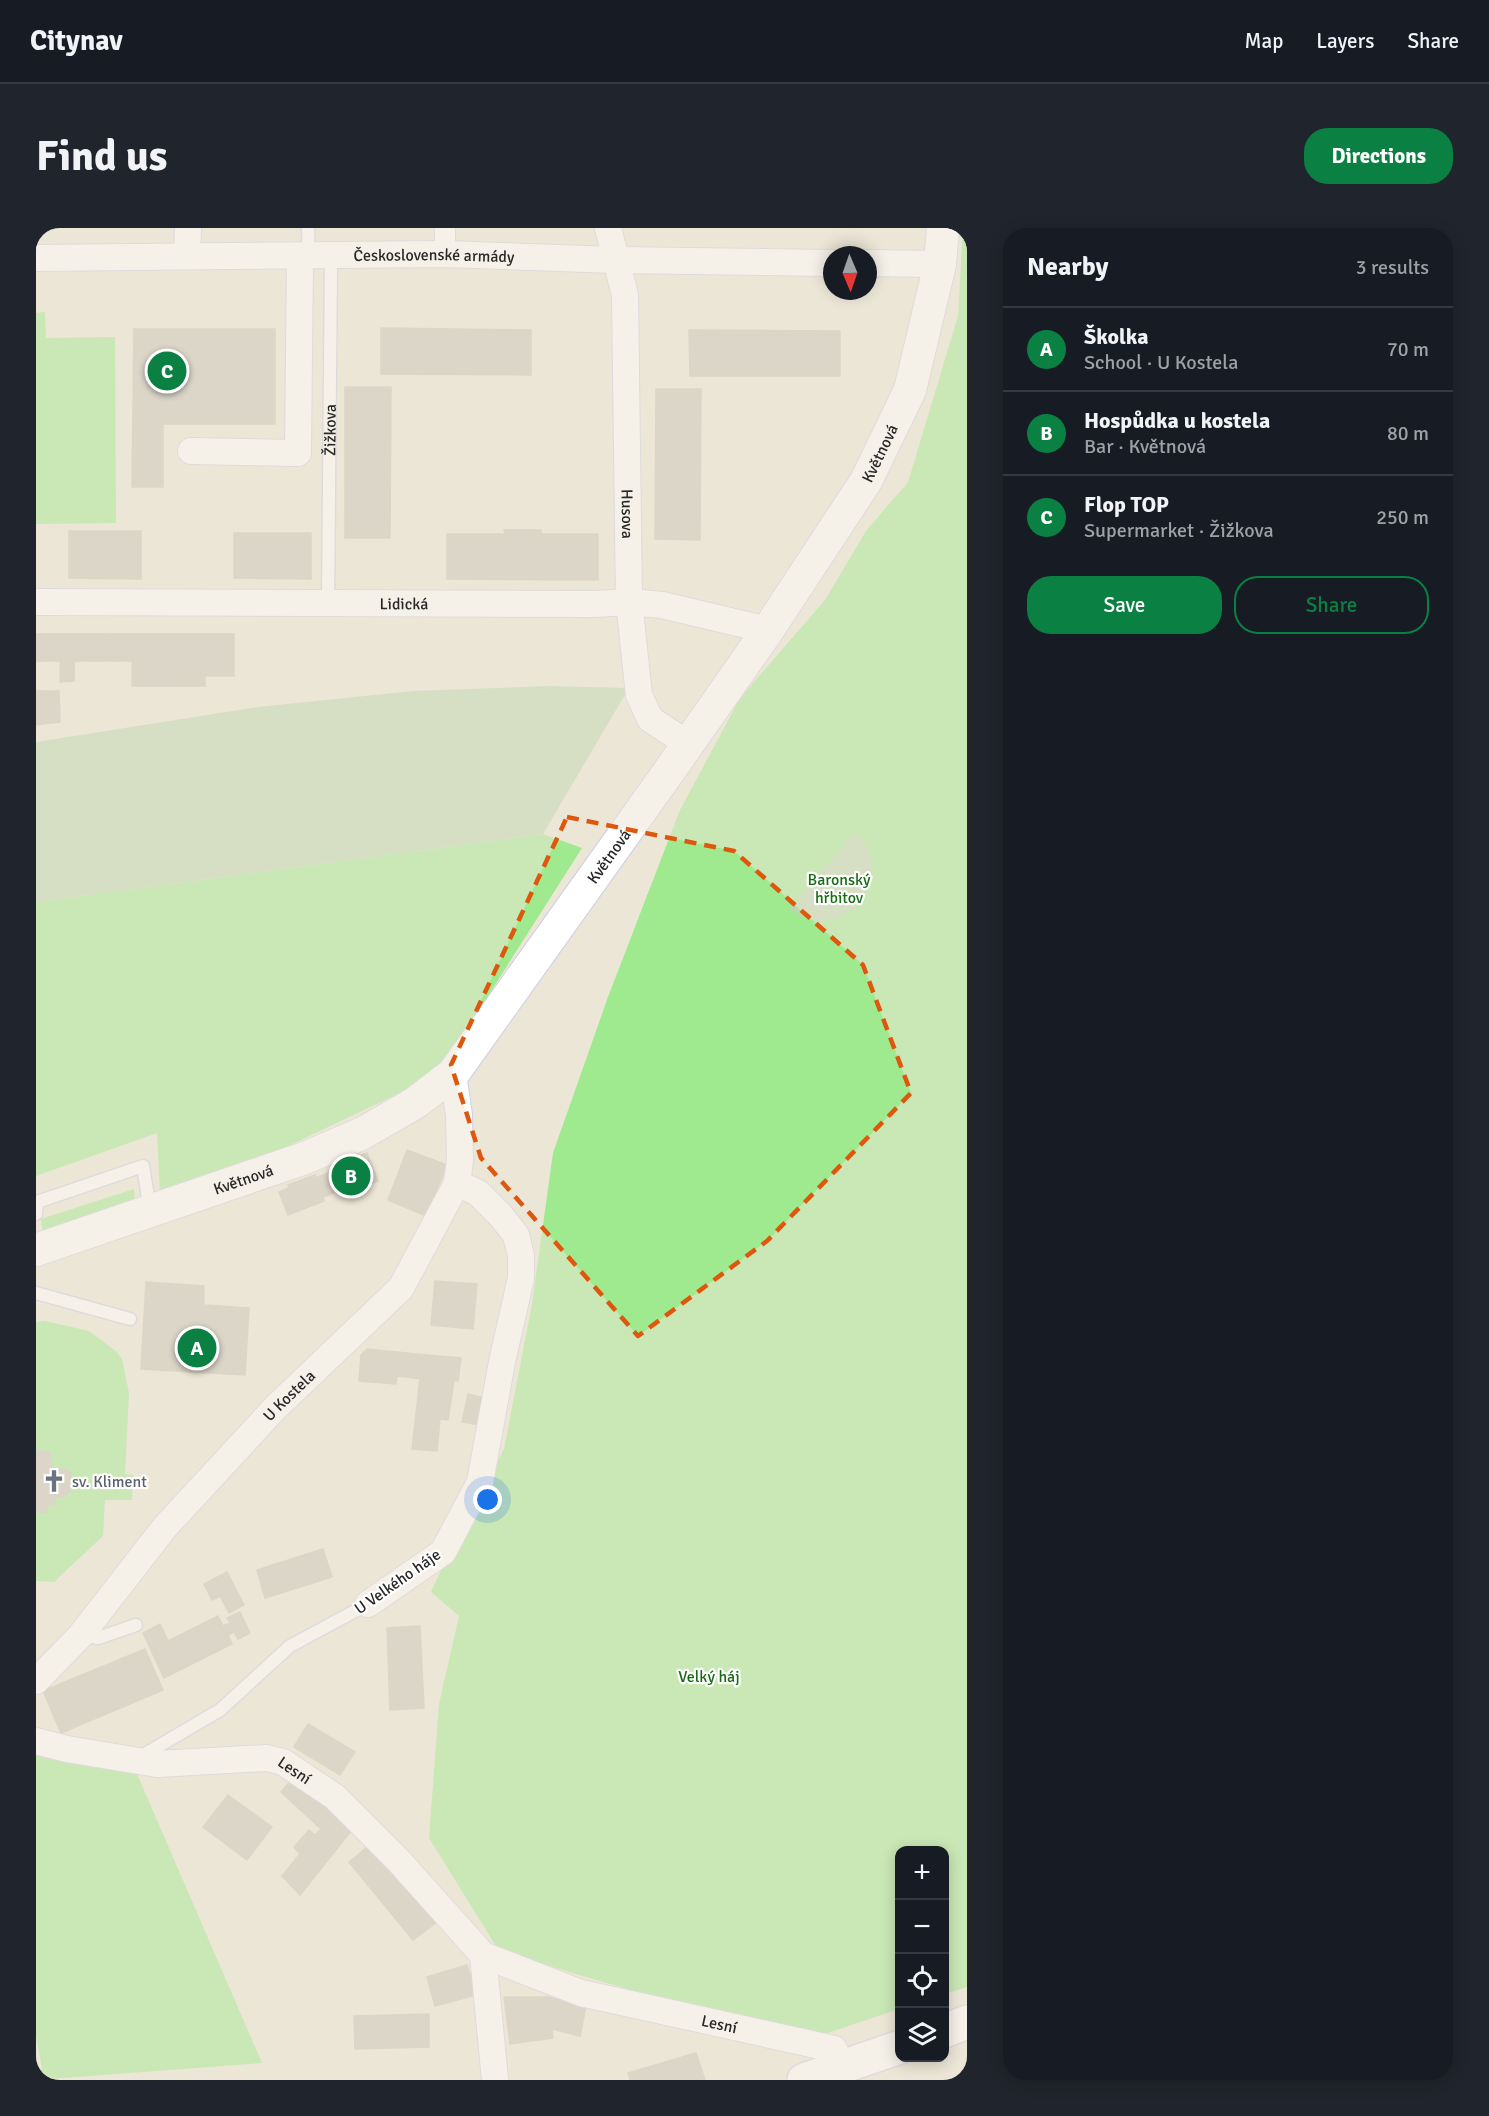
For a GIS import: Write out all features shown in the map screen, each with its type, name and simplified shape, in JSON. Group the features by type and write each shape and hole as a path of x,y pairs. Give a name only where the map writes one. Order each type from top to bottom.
{"main road":[{"path":"949,2029 967,2022"},
{"path":"804,2080 895,2049"}],"street":[{"path":"188,228 188,256"},
{"path":"445,228 445,254"},
{"name":"Husova","path":"608,228 625,295 629,602 639,695 650,719 688,744"},
{"name":"Květnová","path":"36,1250 305,1158 363,1133 415,1103 453,1074 768,630 866,481 910,390 940,264 943,228"},
{"name":"Československé armády","path":"36,258 445,254 616,260 823,263"},
{"name":"Žižkova","path":"191,451 298,453 313,256"},
{"path":"877,263 940,264"},
{"name":"Lidická","path":"36,602 328,604 629,602 662,605 768,630"},
{"name":"U Kostela","path":"36,1681 81,1635 165,1527 275,1408 401,1288 457,1183 460,1160 459,1114 453,1074"},
{"name":"U Velkého háje","path":"368,1604 443,1552 480,1482 502,1362 521,1278 521,1256 516,1235 501,1216 478,1193 457,1183"},
{"name":"Lesní","path":"36,1741 67,1749 157,1764 267,1758 283,1762 335,1797 398,1860 483,1954 581,1993 834,2049 842,2068"},
{"path":"483,1954 495,2080"}],"lane":[{"path":"308,228 313,256"},
{"name":"Žižkova","path":"313,256 328,604"},
{"path":"36,1214 37,1202 143,1167 151,1211"},
{"path":"36,1293 129,1319"},
{"name":"U Velkého háje","path":"133,1761 220,1710 291,1646 368,1604"},
{"path":"81,1635 98,1638 136,1625"}],"highlighted area":[{"path":"567,817 734,851 863,965 911,1093 767,1241 638,1336 481,1158 451,1065"}],"green space":[{"name":"Velký háj","path":"963,228 967,228 967,1987 949,1993 949,1846 895,1846 895,2010 819,2036 715,2015 499,1951 429,1838 439,1704 459,1616 431,1592 458,1533 504,1449 532,1304 553,1153 608,997 680,810 740,698 825,600 866,531 908,482 958,316"},
{"path":"45,312 46,338 115,337 116,523 36,524 36,313"},
{"path":"548,686 629,688 543,834 36,902 36,742 258,707 413,691"},
{"name":"Baronský hřbitov","path":"855,832 867,847 872,872 870,884 857,905 847,913 823,921 809,919 789,909"},
{"path":"543,834 582,848 451,1054 427,1080 244,1167 160,1194 157,1133 36,1176 36,902"},
{"path":"134,1189 135,1205 43,1234 41,1219"},
{"path":"45,1321 89,1331 117,1352 122,1359 129,1393 125,1474 133,1475 132,1500 105,1500 103,1536 54,1582 36,1581 36,1322"},
{"path":"36,1754 134,1767 262,2063 36,2080 36,2070 42,2069 36,2036"}],"building":[{"path":"381,328 531,330 531,375 381,374"},
{"path":"134,329 275,329 275,424 163,424 163,487 132,487"},
{"path":"689,330 840,331 840,376 690,376"},
{"path":"345,387 391,387 390,538 345,538"},
{"path":"656,389 701,389 700,540 655,539"},
{"path":"504,530 541,530 541,534 598,534 598,580 447,579 447,534 505,534"},
{"path":"69,531 141,531 141,579 69,578"},
{"path":"234,533 311,533 311,579 234,578"},
{"path":"36,634 46,634 46,661 36,661"},
{"path":"46,634 61,634 60,661 46,661"},
{"path":"61,634 75,634 74,681 60,682"},
{"path":"75,634 90,634 89,661 74,661"},
{"path":"90,634 104,634 103,661 89,661"},
{"path":"104,634 119,634 118,661 103,661"},
{"path":"119,634 133,634 132,661 118,661"},
{"path":"133,634 147,634 147,686 132,686"},
{"path":"147,634 162,634 162,686 147,686"},
{"path":"162,634 176,634 176,686 162,686"},
{"path":"176,634 190,634 190,686 176,686"},
{"path":"190,634 205,634 205,686 190,686"},
{"path":"205,634 219,634 219,676 205,676"},
{"path":"219,634 234,634 234,676 219,676"},
{"path":"36,691 42,691 42,724 36,725"},
{"path":"42,691 59,691 60,722 42,724"},
{"path":"407,1150 447,1165 426,1216 388,1200"},
{"path":"367,1153 378,1181 358,1189 356,1184 323,1197 324,1201 288,1215 279,1192 289,1188 288,1185 315,1175 316,1178 347,1165 346,1160"},
{"path":"435,1281 477,1284 473,1329 431,1325"},
{"path":"146,1282 204,1286 204,1305 249,1308 245,1375 141,1369"},
{"path":"367,1349 416,1354 413,1378 397,1376 396,1384 359,1381 361,1355"},
{"path":"416,1354 461,1358 458,1381 413,1378"},
{"path":"420,1378 454,1381 448,1420 440,1419 437,1451 412,1449"},
{"path":"468,1394 484,1398 479,1425 462,1422"},
{"name":"sv. Kliment","path":"36,1450 50,1452 52,1469 64,1469 71,1473 72,1489 65,1496 55,1497 55,1505 46,1506 47,1512 36,1512"},
{"path":"323,1549 332,1577 265,1598 257,1570"},
{"path":"227,1572 244,1605 229,1613 220,1596 212,1600 204,1584"},
{"path":"240,1612 250,1633 238,1639 234,1632 228,1635 232,1644 164,1678 143,1633 160,1624 168,1641 218,1616 223,1626 230,1623 227,1618"},
{"path":"420,1626 424,1708 390,1710 387,1628"},
{"path":"145,1649 163,1690 61,1733 43,1691"},
{"path":"308,1724 355,1752 340,1775 294,1747"},
{"path":"294,1777 351,1831 300,1895 282,1876 300,1854 294,1847 309,1830 315,1835 321,1829 281,1792"},
{"path":"228,1795 272,1827 247,1860 203,1827"},
{"path":"371,1844 441,1919 413,1940 349,1862"},
{"path":"467,1965 476,1995 435,2006 427,1977"},
{"path":"504,1997 548,1997 586,2006 580,2036 552,2029 553,2038 510,2044"},
{"path":"429,2014 429,2047 355,2049 354,2016"},
{"path":"696,2053 705,2080 630,2080 628,2073"}],"place":[{"name":"Flop TOP","path":"167,371"},
{"name":"Hospůdka u kostela","path":"351,1176"},
{"name":"Školka","path":"197,1348"},
{"name":"sv. Kliment","path":"54,1481"}]}
